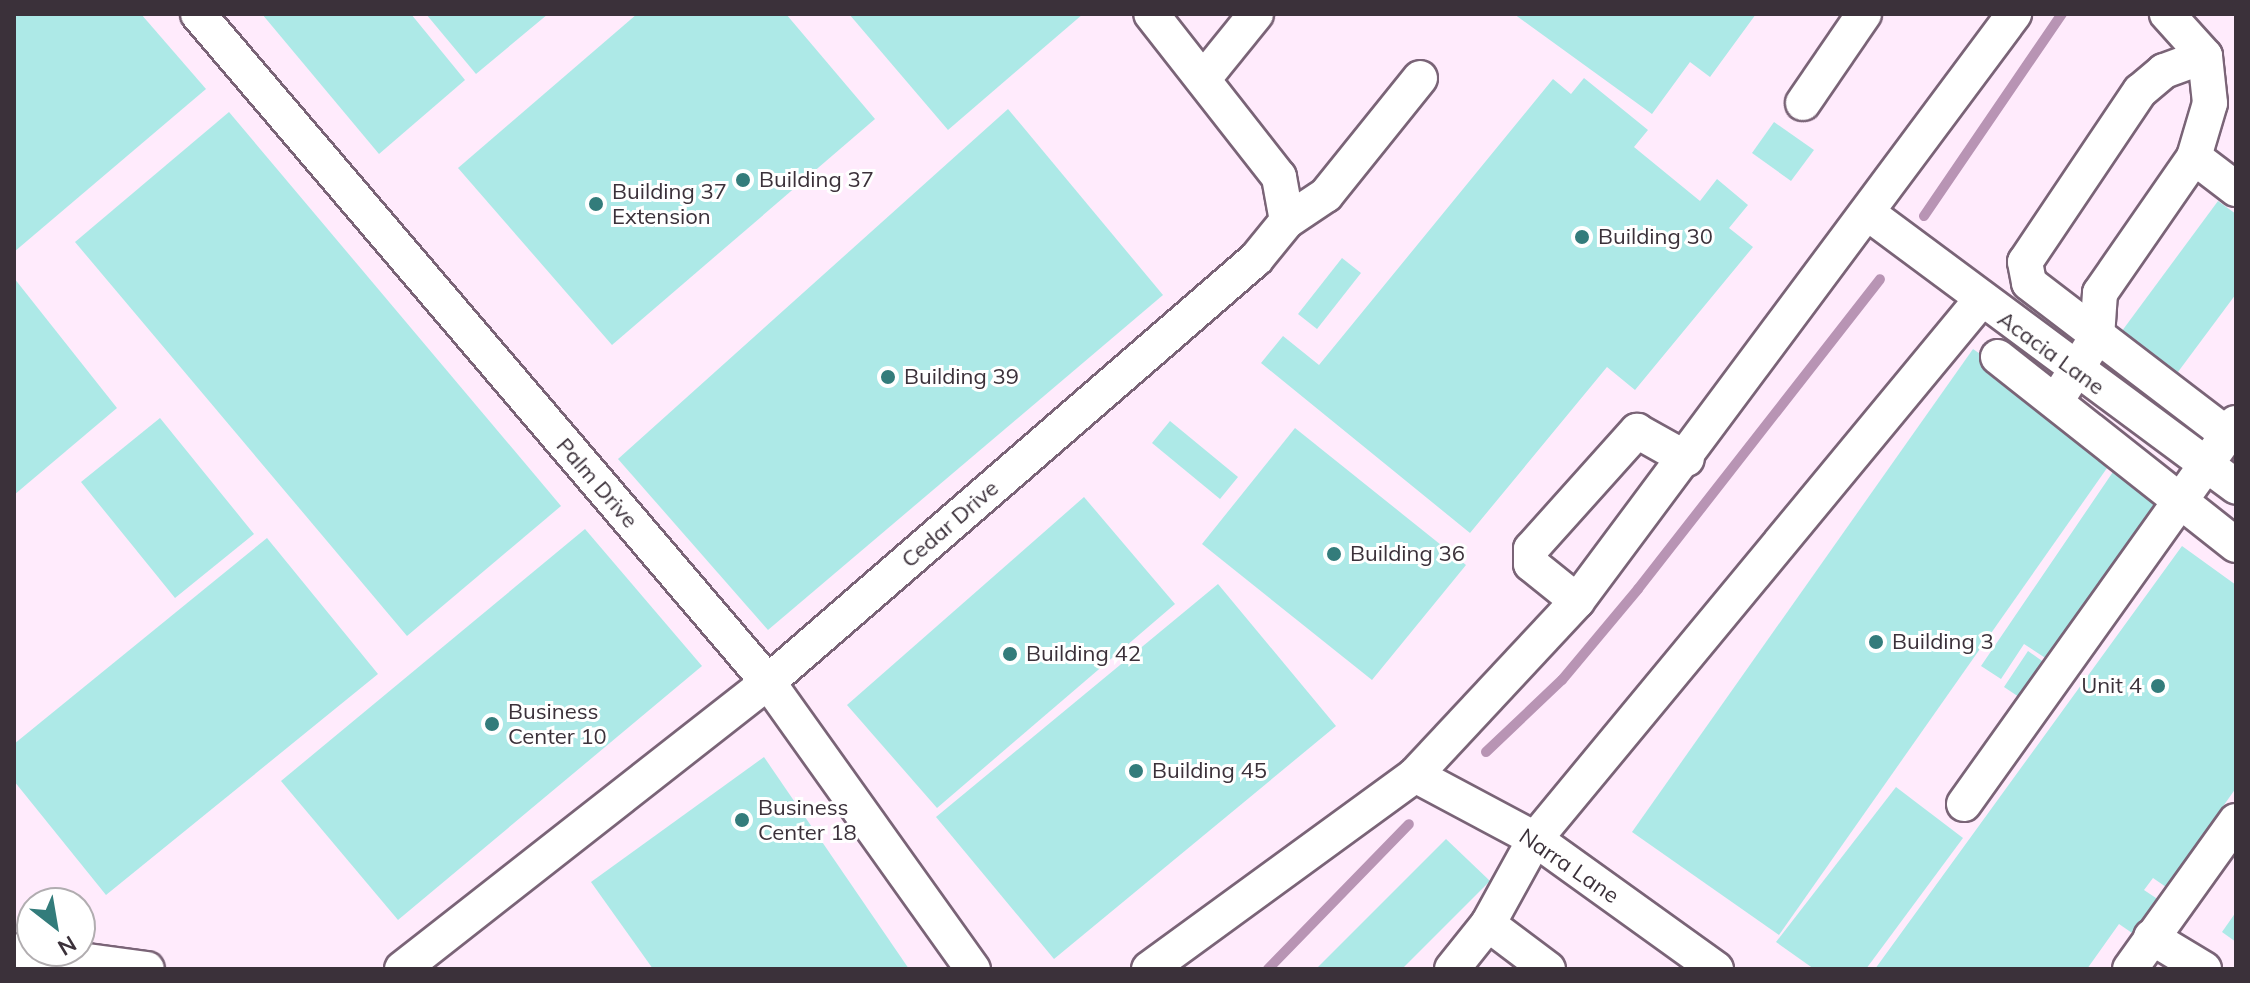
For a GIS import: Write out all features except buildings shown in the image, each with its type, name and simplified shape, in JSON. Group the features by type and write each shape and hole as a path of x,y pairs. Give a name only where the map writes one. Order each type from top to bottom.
{"street":[{"name":"Palm Drive","path":"198,14 768,682 973,969"},
{"path":"1151,14 1205,77 1279,177 1287,221"},
{"path":"1205,77 1256,14"},
{"path":"1803,103 1864,14"},
{"path":"1149,969 1415,775 1577,601 1687,459 2014,14"},
{"path":"2056,401 2097,337 2100,293 2194,157 2210,103 2205,56 2167,14"},
{"path":"1964,804 2232,429 2097,337 2029,283 2025,262 2140,91 2164,71 2205,56"},
{"name":"Cedar Drive","path":"402,969 768,682 1256,259 1287,221 1326,195 1420,78"},
{"path":"2194,157 2236,189"},
{"name":"Acacia Lane","path":"1869,214 1980,301 2236,487"},
{"path":"1452,969 1488,924 1535,839 1980,301"},
{"path":"1998,357 2183,500 2236,545"},
{"path":"1577,601 1531,564 1531,549 1637,431 1687,459"},
{"name":"Narra Lane","path":"1415,775 1535,839 1716,969"},
{"path":"2130,969 2236,821"},
{"path":"1488,924 1548,969"},
{"path":"2151,937 2204,969"},
{"path":"14,951 147,969"}],"waterway":[{"path":"1924,216 2062,14"},
{"path":"1486,752 1562,680 1638,589 1880,279"},
{"path":"1268,969 1409,824"}],"place":[{"name":"Building 37","path":"743,180"},
{"name":"Building 37 Extension","path":"596,204"},
{"name":"Building 30","path":"1582,237"},
{"name":"Building 39","path":"888,377"},
{"name":"Building 36","path":"1334,554"},
{"name":"Building 3","path":"1876,642"},
{"name":"Building 42","path":"1010,654"},
{"name":"Unit 4","path":"2158,686"},
{"name":"Business Center 10","path":"492,724"},
{"name":"Building 45","path":"1136,771"},
{"name":"Business Center 18","path":"742,820"}]}
